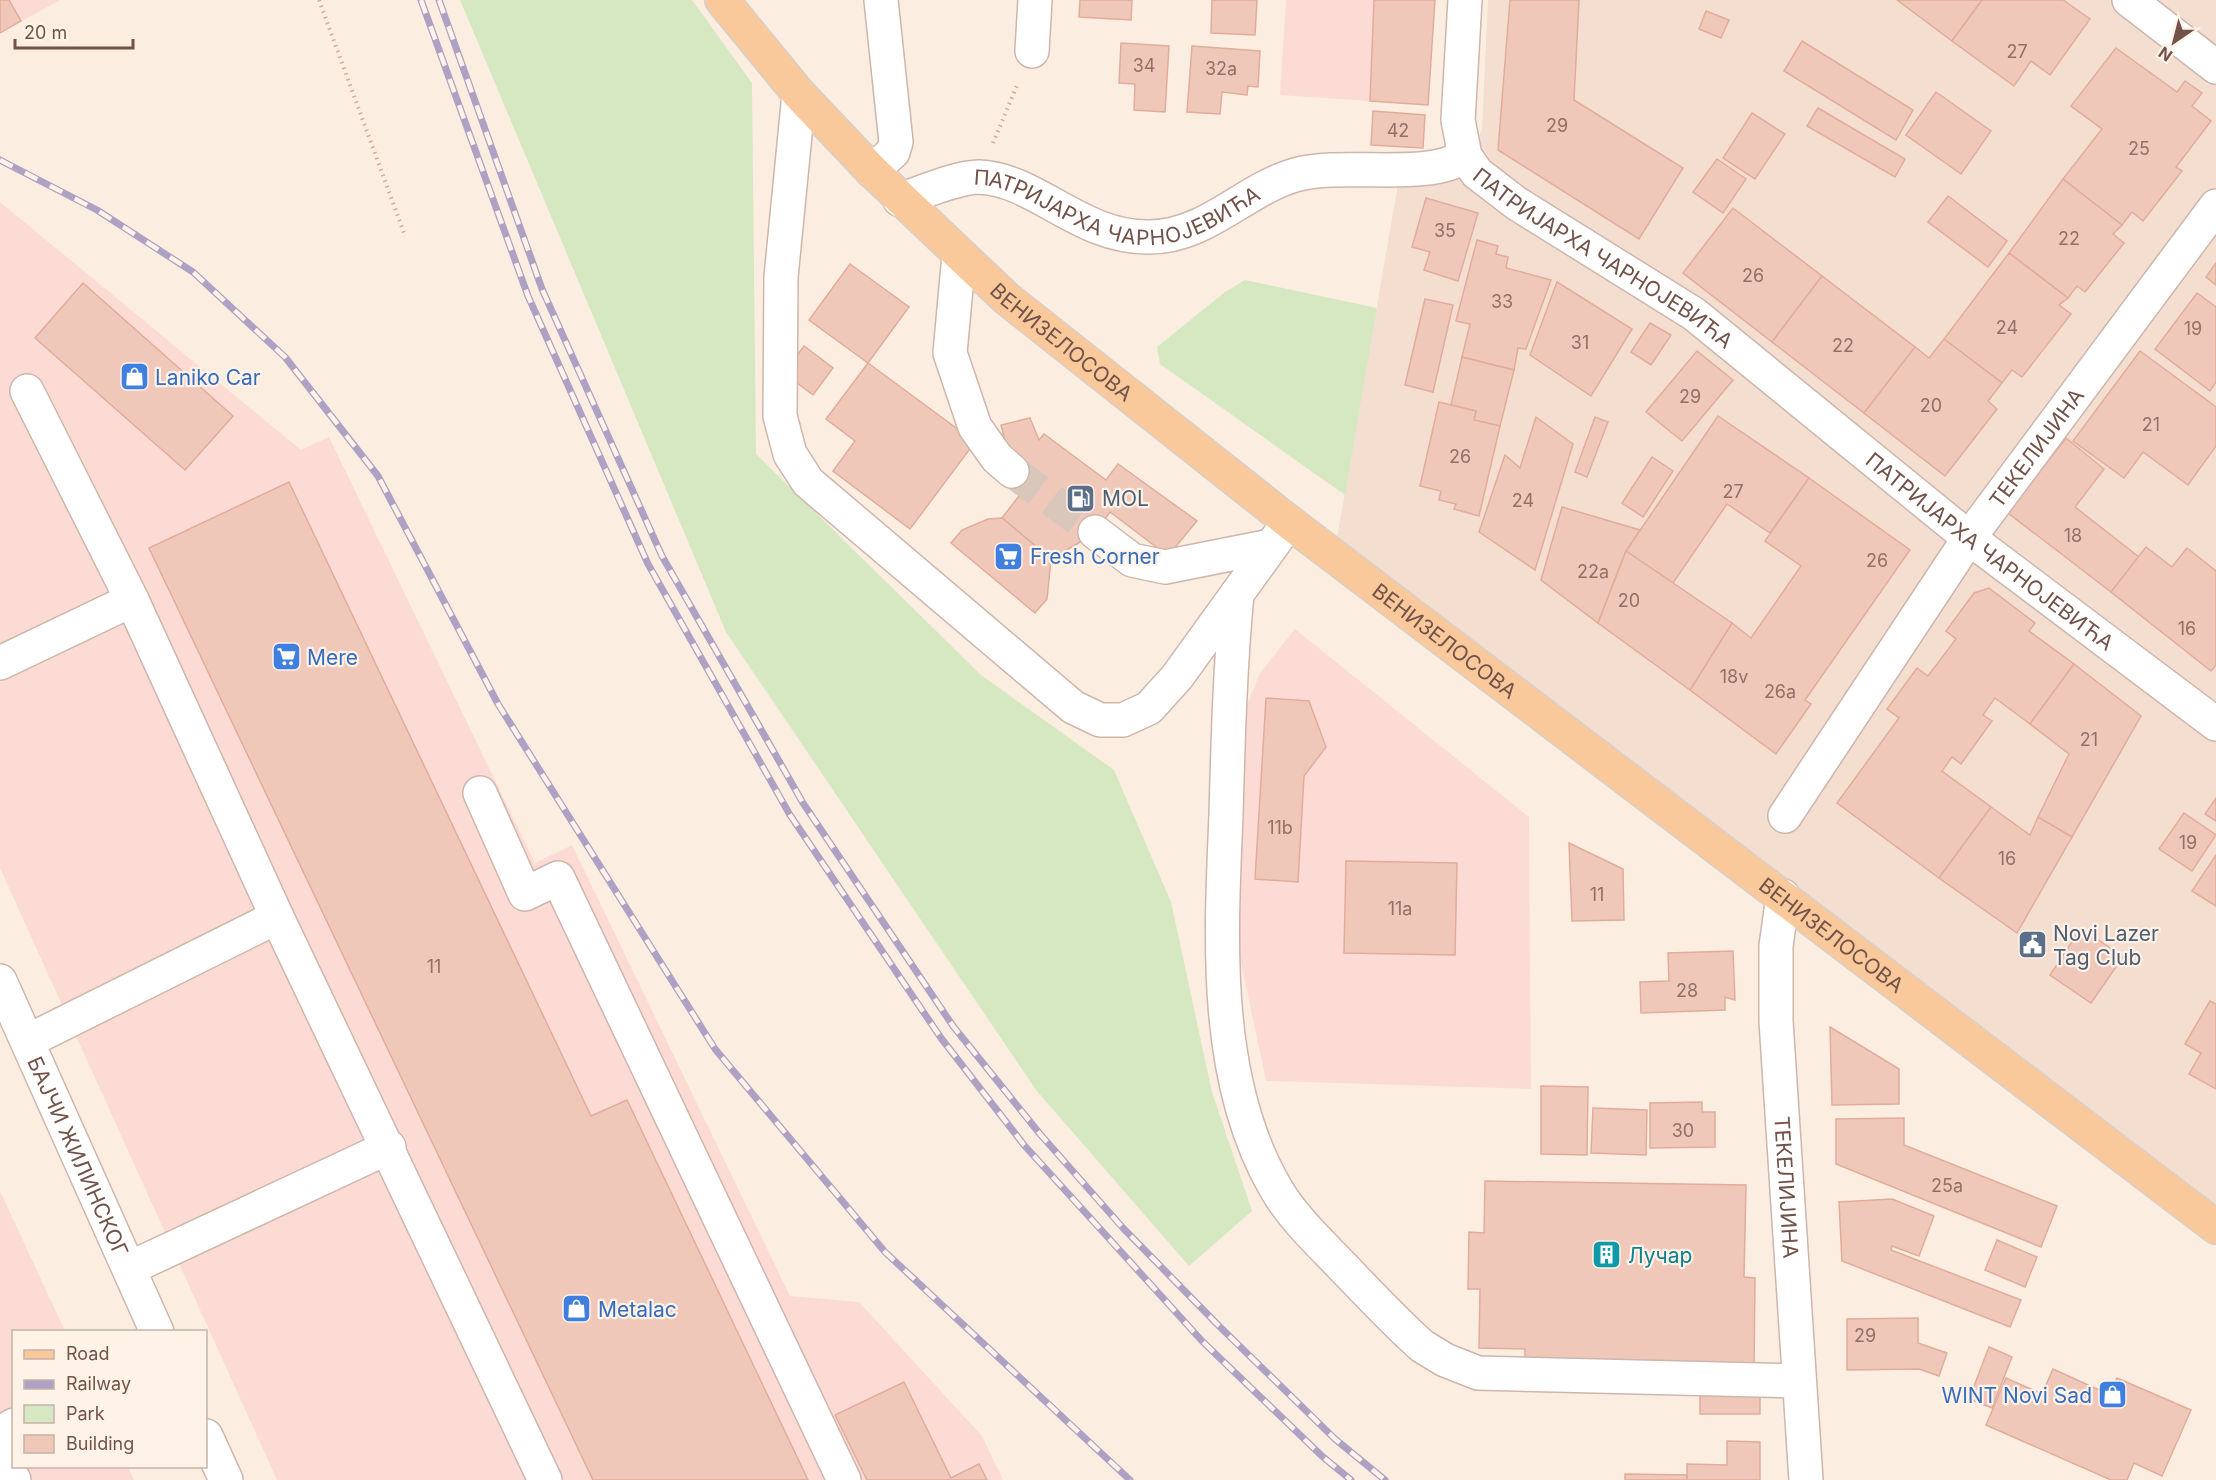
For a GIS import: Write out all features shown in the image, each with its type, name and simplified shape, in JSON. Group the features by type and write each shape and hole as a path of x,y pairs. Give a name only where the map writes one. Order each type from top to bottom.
{"main road":[{"name":"ВЕНИЗЕЛОСОВА","path":"722,0 799,94 900,200 1006,298 1280,534 1783,896 2216,1227"}],"street":[{"path":"872,171 893,152 896,142 881,0"},
{"path":"1032,51 1035,0"},
{"path":"1465,0 1458,120 1465,156"},
{"path":"2129,0 2216,67"},
{"path":"799,94 781,277 780,416 790,454 808,482 1073,707 1100,720 1123,720 1149,708 1177,677 1280,534"},
{"name":"ПАТРИЈАРХА ЧАРНОЈЕВИЋА","path":"900,200 978,177 999,181 1022,190 1099,229 1116,234 1151,237 1176,233 1204,223 1222,215 1265,187 1295,175 1332,170 1441,168 1465,156 1477,173 1494,189 1694,314 1969,538 2216,724"},
{"name":"ТЕКЕЛИЈИНА","path":"1785,816 1969,538 2216,206"},
{"path":"959,255 950,353 975,427 997,458 1012,471"},
{"path":"27,392 132,600 278,917 545,1480"},
{"path":"1095,532 1132,560 1165,567 1280,534"},
{"path":"1237,594 1231,663 1222,931 1225,1008 1238,1090 1256,1147 1275,1187 1294,1216 1422,1346 1445,1360 1478,1373 1799,1381"},
{"path":"0,663 132,600"},
{"path":"480,793 525,894 558,878 844,1480"},
{"name":"ТЕКЕЛИЈИНА","path":"1783,896 1776,946 1775,998 1806,1480"},
{"path":"28,1041 278,917"},
{"name":"БАЈЧИ ЖИЛИНСКОГ","path":"0,981 156,1330"},
{"path":"130,1268 389,1148"},
{"path":"207,1438 226,1480"},
{"path":"0,1454 14,1480"}],"path":[{"path":"319,0 404,233"},
{"path":"978,177 1032,51"}],"shaded area":[{"path":"0,0 60,0 0,33"},
{"path":"1286,0 1435,0 1428,105 1280,95"},
{"path":"1488,0 2216,0 2216,1212 1336,545 1398,184 1464,174 1482,129"},
{"path":"0,202 301,450 329,437 535,863 572,845 790,1296 859,1302 982,1436 1003,1480 277,1480 0,868"},
{"path":"1295,629 1529,817 1531,1089 1266,1081 1238,948 1244,712 1260,673"},
{"path":"0,1191 65,1330 12,1330 12,1468 128,1468 134,1480 0,1480"}],"green space":[{"path":"460,0 692,0 752,83 756,454 981,675 1114,770 1171,902 1212,1092 1252,1211 1189,1266 1036,1090 726,632"},
{"path":"1245,280 1377,308 1345,495 1160,364 1157,347 1225,292"}],"building":[{"path":"0,0 9,0 21,21 0,33"},
{"path":"1080,0 1132,0 1131,20 1079,17"},
{"path":"1212,0 1257,0 1255,35 1211,33"},
{"path":"1374,0 1435,0 1428,105 1370,101"},
{"path":"1510,0 1579,0 1574,100 1683,168 1639,239 1498,150"},
{"path":"1897,0 1982,0 1952,41"},
{"path":"1982,0 2063,0 2090,19 2050,75 2031,61 2014,86 1952,41"},
{"path":"1706,11 1729,20 1721,38 1699,29"},
{"path":"1802,41 1913,110 1896,140 1784,71"},
{"path":"1121,43 1169,46 1165,112 1134,110 1135,84 1119,83"},
{"path":"1192,46 1260,51 1258,87 1248,86 1247,95 1222,92 1220,114 1187,112"},
{"path":"2116,48 2177,92 2185,81 2202,93 2192,106 2211,121 2176,167 2182,171 2143,221 2132,212 2122,225 2063,179 2102,129 2071,106"},
{"path":"1936,92 1991,131 1961,174 1906,135"},
{"path":"1818,108 1905,159 1895,177 1807,126"},
{"path":"1373,111 1425,115 1423,148 1371,145"},
{"path":"1752,113 1785,134 1755,179 1723,158"},
{"path":"1717,159 1746,179 1723,213 1693,192"},
{"path":"2063,179 2122,225 2113,234 2124,243 2085,292 2077,286 2068,298 2009,253"},
{"path":"1948,196 2007,241 1988,267 1928,222"},
{"path":"1426,198 1478,213 1458,281 1424,270 1430,252 1412,247"},
{"path":"1733,208 1822,276 1772,342 1683,273"},
{"path":"1477,240 1498,246 1496,254 1508,257 1506,268 1551,280 1526,349 1518,348 1514,370 1462,357 1470,324 1456,321"},
{"path":"2009,253 2068,298 2059,305 2071,314 2022,377 2012,370 2002,383 1944,339"},
{"path":"2216,263 2216,285 2206,277"},
{"path":"850,264 909,307 868,363 809,320"},
{"path":"1822,276 1915,347 1864,413 1772,342"},
{"path":"1557,282 1632,329 1591,396 1530,355"},
{"name":"Laniko Car","path":"83,283 233,416 185,470 35,338"},
{"path":"2197,293 2216,307 2216,382 2210,391 2155,349"},
{"path":"1425,299 1453,305 1433,392 1405,385"},
{"path":"1650,323 1671,335 1651,365 1631,352"},
{"path":"1944,339 2002,383 1988,401 1997,409 1945,476 1864,413 1915,347 1929,358"},
{"path":"804,346 833,368 813,395 784,373"},
{"path":"1697,351 1733,380 1682,441 1646,412"},
{"path":"2140,351 2216,407 2216,446 2188,485 2143,452 2124,478 2073,441"},
{"path":"1462,357 1514,370 1500,426 1474,420 1476,411 1451,405"},
{"path":"868,363 975,442 910,529 833,471 855,441 826,419"},
{"path":"1439,402 1476,411 1474,420 1500,426 1479,516 1454,509 1456,504 1439,500 1441,491 1420,486"},
{"path":"1718,416 1809,478 1770,533 1727,504 1673,583 1626,551"},
{"path":"1536,417 1573,444 1535,570 1479,532 1505,455 1520,468"},
{"path":"1595,417 1608,422 1587,477 1575,472"},
{"path":"1030,418 1039,440 1044,434 1106,480 1118,464 1197,521 1168,556 1110,512 1094,534 1051,559 1002,518 1019,496 1001,425"},
{"path":"2066,438 2104,469 2075,507 2139,557 2111,592 2008,513"},
{"path":"1652,457 1673,471 1643,517 1622,503"},
{"path":"1809,478 1910,550 1805,700 1811,704 1776,754 1690,690 1732,623 1751,638 1801,566 1765,541"},
{"path":"289,482 591,1116 627,1100 808,1480 593,1480 149,548"},
{"path":"1562,507 1640,530 1626,551 1598,623 1541,580"},
{"path":"1002,518 1051,559 1047,599 1035,613 951,543 962,530 988,519"},
{"path":"2146,547 2172,567 2187,548 2216,571 2216,665 2211,671 2111,592"},
{"path":"1626,551 1732,623 1690,690 1598,623"},
{"path":"1989,588 2035,623 2029,631 2074,664 2030,724 1995,698 1983,715 1992,721 1961,764 1952,757 1942,771 1991,807 1939,878 1837,803 1899,718 1887,709 1917,668 1928,676 1956,639 1946,631 1974,593"},
{"path":"2074,664 2141,716 2072,837 2038,817 2069,754 2030,724"},
{"path":"1266,698 1309,701 1326,747 1304,776 1298,882 1255,879"},
{"path":"2216,798 2216,821 2205,814"},
{"path":"1991,807 2030,835 2038,817 2072,837 2017,933 1939,878"},
{"path":"2184,813 2216,835 2192,871 2159,849"},
{"path":"1569,843 1623,869 1624,920 1572,921"},
{"path":"2216,855 2216,906 2192,891"},
{"path":"1346,861 1457,863 1455,955 1344,953"},
{"path":"2081,928 2123,957 2091,1003 2050,975"},
{"path":"1733,951 1735,1000 1725,997 1725,1010 1641,1013 1640,982 1669,981 1668,953"},
{"path":"2210,1001 2216,1004 2216,1089 2189,1074 2201,1053 2185,1044"},
{"path":"1830,1027 1899,1069 1899,1104 1832,1105"},
{"path":"1541,1086 1588,1087 1587,1155 1541,1154"},
{"path":"1702,1102 1702,1112 1715,1112 1715,1147 1650,1148 1650,1103"},
{"path":"1593,1108 1647,1110 1646,1155 1591,1153"},
{"path":"1904,1118 1904,1145 2057,1206 2041,1247 1836,1164 1836,1119"},
{"name":"Лучар","path":"1485,1181 1746,1185 1744,1277 1755,1278 1754,1369 1525,1365 1525,1349 1479,1348 1480,1289 1468,1289 1469,1232 1484,1233"},
{"path":"1892,1199 1934,1216 1919,1256 1892,1246 1891,1250 2021,1300 2010,1327 1842,1261 1839,1202"},
{"path":"1997,1240 2037,1257 2025,1287 1985,1270"},
{"path":"1918,1318 1918,1343 1947,1353 1939,1376 1919,1369 1847,1370 1847,1319"},
{"path":"1989,1347 2012,1357 1992,1408 1969,1399"},
{"path":"2053,1369 2110,1395 2117,1378 2191,1410 2162,1476 2134,1463 2127,1480 2111,1480 1986,1425 2006,1378 2042,1394"},
{"path":"904,1382 951,1478 979,1464 987,1480 867,1480 835,1415"},
{"path":"1700,1388 1760,1388 1760,1414 1700,1414"},
{"path":"1727,1441 1760,1442 1760,1480 1687,1480 1687,1464 1727,1465"},
{"path":"1625,1474 1687,1475 1687,1480 1625,1480"}],"tunnel":[{"path":"1012,471 1095,532"}],"railway":[{"path":"421,0 528,296 648,564 790,815 941,1038 1024,1145 1202,1341 1323,1457 1351,1480"},
{"path":"439,0 542,289 662,556 803,803 953,1026 1040,1134 1123,1228 1219,1326 1335,1439 1385,1480"},
{"path":"0,160 97,210 193,272 285,357 378,476 498,704 715,1049 885,1252 1130,1480"}],"place":[{"name":"Laniko Car","path":"134,377"},
{"name":"MOL","path":"1081,498"},
{"name":"Fresh Corner","path":"1009,556"},
{"name":"Mere","path":"286,657"},
{"name":"Novi Lazer Tag Club","path":"2032,945"},
{"name":"Лучар","path":"1607,1255"},
{"name":"Metalac","path":"577,1309"},
{"name":"WINT Novi Sad","path":"2113,1395"}]}
